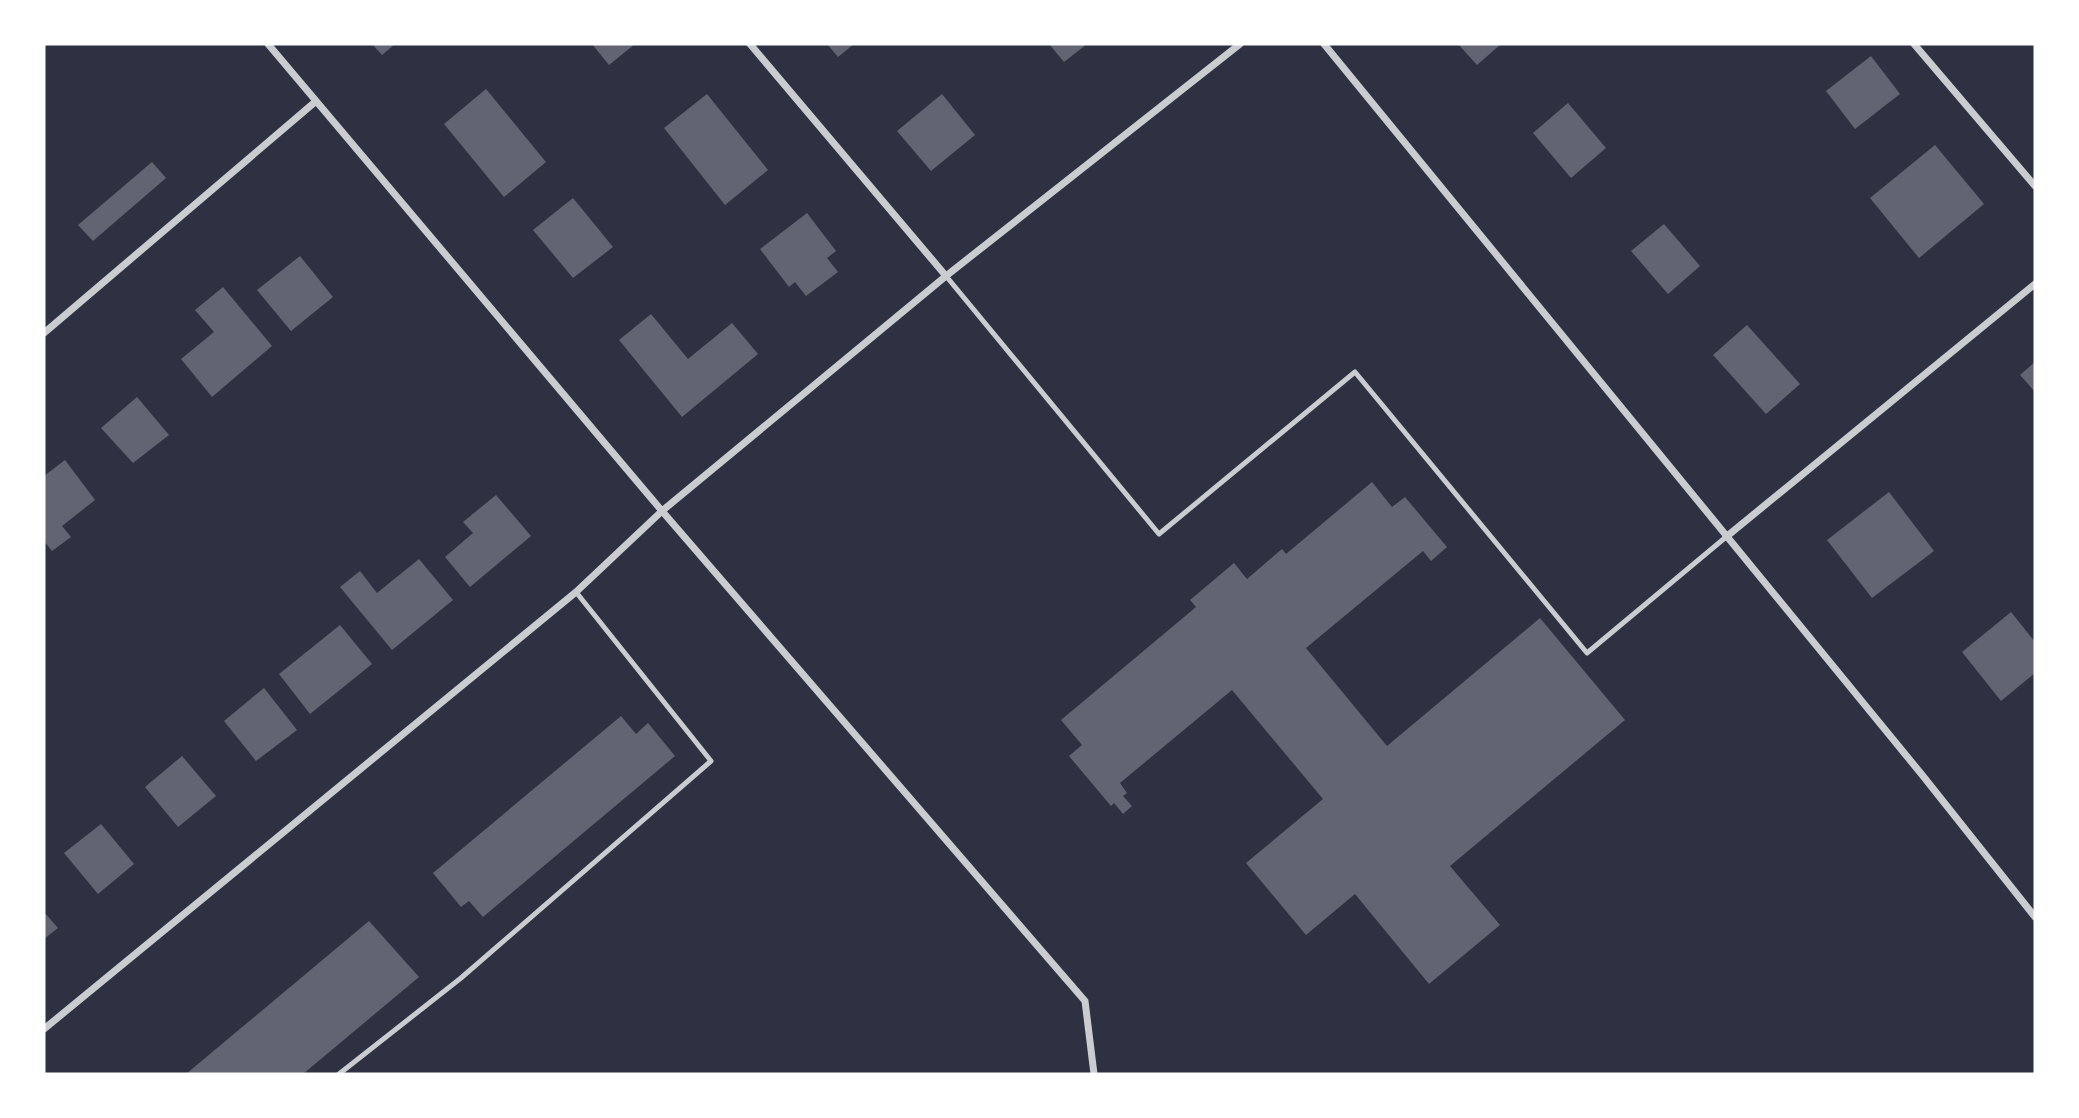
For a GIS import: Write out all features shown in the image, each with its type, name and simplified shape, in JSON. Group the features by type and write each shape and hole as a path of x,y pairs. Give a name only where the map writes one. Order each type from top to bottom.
{"street":[{"path":"268,44 662,511 1085,1001 1094,1074"},
{"path":"750,44 946,276"},
{"path":"44,1029 576,592 662,511 946,276 1240,44"},
{"path":"1324,44 2035,917"},
{"path":"1914,44 2035,186"},
{"path":"44,333 315,102"},
{"path":"1726,537 2035,284"}],"lane":[{"path":"946,276 1159,534 1355,372 1587,653 1726,537"},
{"path":"339,1074 460,978 712,761 576,592"}],"building":[{"path":"372,44 395,44 382,55"},
{"path":"592,44 635,44 609,65"},
{"path":"827,44 854,44 838,57"},
{"path":"1049,44 1087,44 1064,62"},
{"path":"1458,44 1501,44 1477,65"},
{"path":"1871,56 1900,94 1855,129 1826,91"},
{"path":"486,89 546,162 504,197 444,124"},
{"path":"707,94 768,170 725,205 664,128"},
{"path":"942,94 975,135 931,171 897,131"},
{"path":"1568,103 1606,148 1571,178 1533,133"},
{"path":"1935,145 1984,204 1919,258 1870,198"},
{"path":"152,162 166,178 93,241 78,225"},
{"path":"573,198 613,247 573,278 533,230"},
{"path":"807,213 836,251 827,258 838,272 806,296 795,282 789,287 760,249"},
{"path":"1664,224 1700,266 1668,294 1631,251"},
{"path":"300,256 333,297 291,331 257,290"},
{"path":"223,287 272,346 212,397 181,359 214,332 195,310"},
{"path":"651,314 688,359 732,323 758,354 682,417 619,340"},
{"path":"1747,325 1800,384 1766,414 1713,355"},
{"path":"2035,362 2035,392 2020,375"},
{"path":"137,397 169,435 133,463 101,428"},
{"path":"65,460 95,500 62,526 71,537 52,551 44,541 44,476"},
{"path":"1372,482 1392,507 1405,497 1447,547 1431,561 1423,551 1306,648 1387,746 1540,618 1625,720 1450,866 1500,925 1429,984 1355,894 1306,935 1246,863 1323,799 1232,690 1120,783 1127,793 1123,796 1132,806 1123,814 1114,803 1111,806 1069,756 1082,745 1061,720 1196,607 1190,600 1234,563 1247,579 1282,549 1286,554"},
{"path":"1889,492 1934,551 1872,598 1827,540"},
{"path":"496,495 531,536 470,587 445,557 473,533 463,522"},
{"path":"419,559 453,600 392,650 340,587 360,571 377,593"},
{"path":"2011,612 2035,642 2035,673 2001,701 1962,652"},
{"path":"340,625 372,664 310,714 279,674"},
{"path":"264,688 297,730 256,761 224,721"},
{"path":"621,716 636,734 648,723 675,756 483,917 469,901 461,907 433,873"},
{"path":"182,756 216,796 178,827 145,787"},
{"path":"101,824 134,864 98,894 64,853"},
{"path":"44,912 58,928 44,939"},
{"path":"369,921 419,977 303,1074 186,1074"}]}
